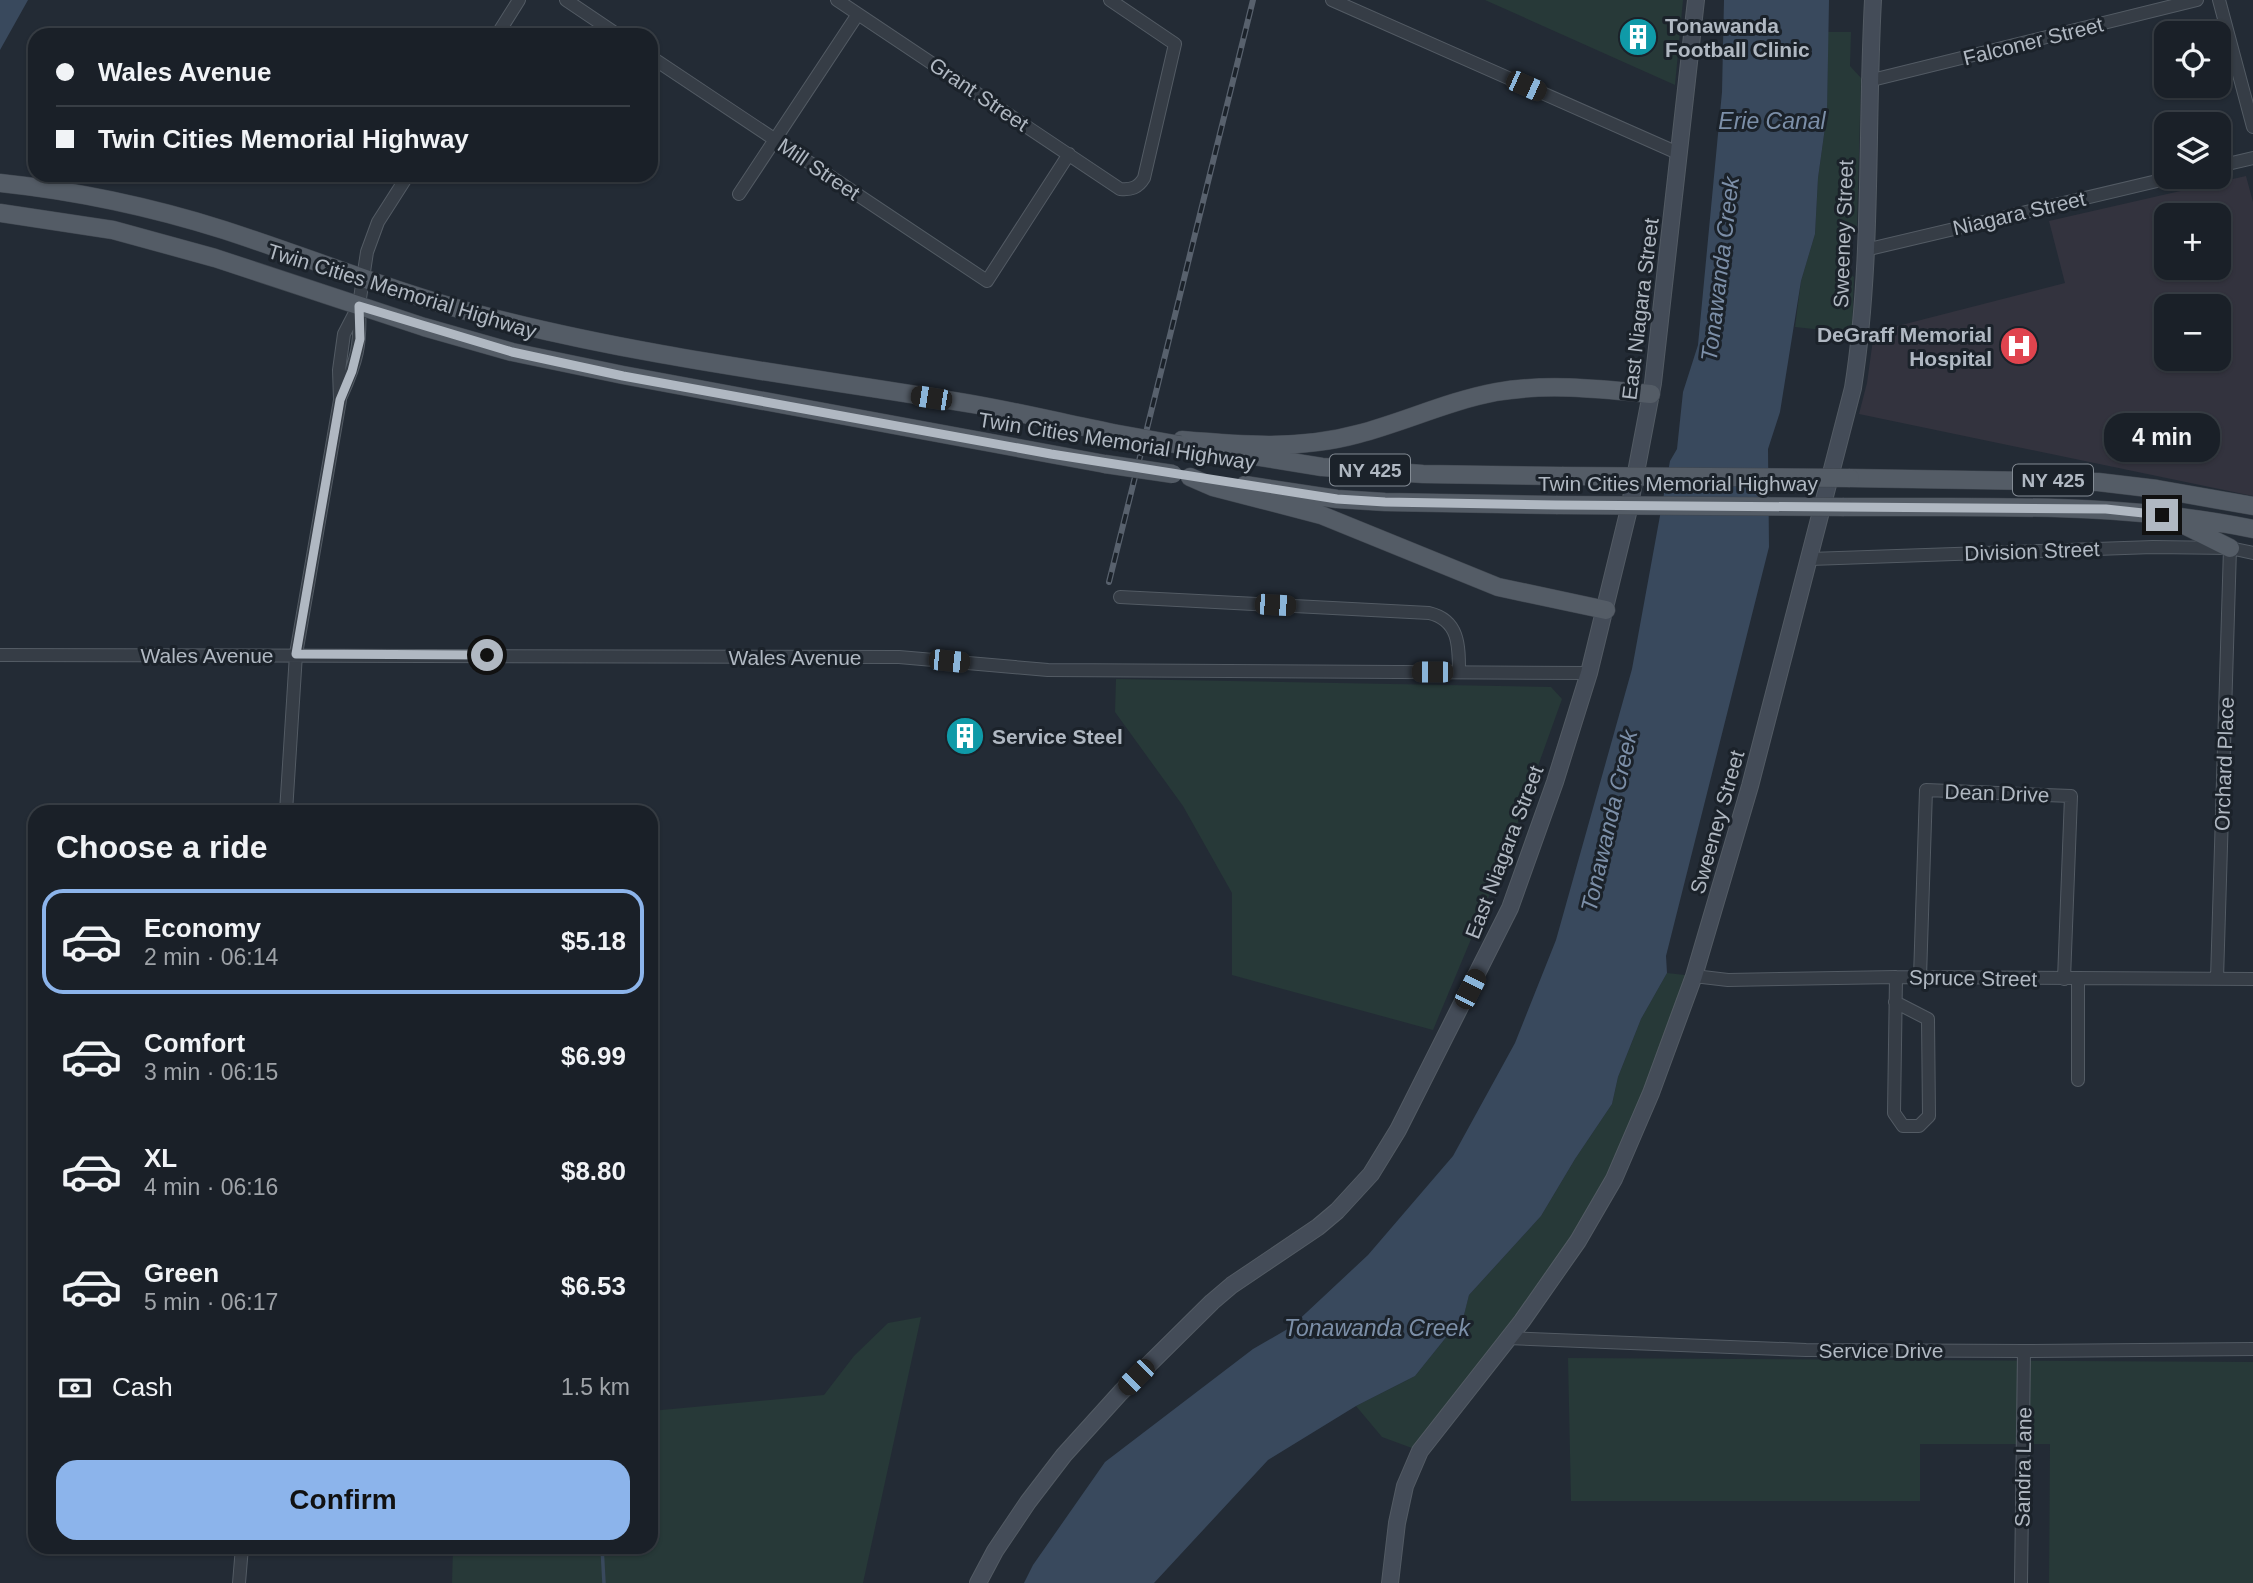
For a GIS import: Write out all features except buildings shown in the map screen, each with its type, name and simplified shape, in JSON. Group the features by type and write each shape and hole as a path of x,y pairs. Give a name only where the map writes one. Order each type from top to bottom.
{"main road":[{"name":"Twin Cities Memorial Highway","path":"0,183 100,197 148,209 224,230 478,314 622,347 981,406 1113,433 1322,467 1423,474 2098,482 2157,489 2253,506"},
{"name":"Twin Cities Memorial Highway","path":"0,213 113,230 215,258 359,306 512,352 623,376 1105,464 1337,499 1556,505 2106,509 2253,529"},
{"path":"1181,442 1282,445 1328,441 1393,424 1470,398 1524,388 1651,394"},
{"path":"1181,476 1333,520 1498,587 1606,610"},
{"path":"2162,515 2230,548"}],"street":[{"path":"501,28 519,0"},
{"path":"565,0 607,28"},
{"name":"Grant Street","path":"837,0 1120,189 1134,188 1144,178 1175,44 1110,0"},
{"path":"1332,0 1680,154"},
{"name":"East Niagara Street","path":"978,1583 995,1551 1028,1502 1064,1455 1121,1392 1212,1302 1232,1285 1318,1227 1337,1211 1371,1174 1398,1130 1510,908 1555,782 1589,673 1629,509 1651,394 1696,0"},
{"name":"Sweeney Street","path":"1390,1583 1403,1495 1420,1451 1508,1338 1578,1241 1614,1179 1651,1093 1694,976 1750,786 1853,388 1865,250 1868,81 1873,0"},
{"name":"Falconer Street","path":"1868,81 2197,0"},
{"path":"2220,0 2253,127"},
{"path":"739,194 858,14"},
{"name":"Mill Street","path":"658,62 987,281 1069,154"},
{"path":"2231,163 2253,158"},
{"path":"286,805 296,654 340,400 352,371 360,339 359,306 363,277 378,222 404,182"},
{"name":"Niagara Street","path":"1865,250 2154,182"},
{"name":"Division Street","path":"1810,559 2153,547 2230,548 2253,553"},
{"name":"Orchard Place","path":"2217,979 2230,548"},
{"path":"1120,597 1429,613 1448,621 1453,629 1457,642 1459,672"},
{"name":"Wales Avenue","path":"0,655 899,657 1048,670 1589,673"},
{"name":"Dean Drive","path":"1920,977 1926,790 2071,796 2064,979"},
{"name":"Spruce Street","path":"1694,976 1728,979 1896,976 2253,979"},
{"path":"1895,1002 1928,1019 1929,1116 1919,1126 1903,1126 1894,1113 1895,1002 1896,976"},
{"path":"2078,979 2078,1080"},
{"name":"Service Drive","path":"1508,1338 1806,1350 2253,1349"},
{"name":"Sandra Lane","path":"2021,1583 2025,1351"},
{"path":"239,1583 241,1554"}],"shaded area":[{"path":"1485,0 1683,0 1675,85"},
{"path":"1828,32 1851,32 1850,66 1861,78 1857,226 1849,230 1847,272 1854,277 1852,333 1795,327 1801,281 1815,234 1818,178 1827,113"},
{"name":"DeGraff Memorial Hospital","path":"2246,176 2253,202 2253,496 1859,414 1867,383 1874,332 2065,283 2049,221 2189,189 2231,189 2231,179"},
{"path":"1116,679 1551,687 1562,699 1505,858 1433,1030 1232,975 1232,893 1183,806 1115,712"},
{"path":"1667,973 1694,976 1614,1179 1420,1451 1382,1437 1356,1406 1415,1376 1464,1315 1469,1295 1541,1216 1612,1104 1618,1077 1641,1019"},
{"path":"921,1317 863,1583 452,1583 453,1554 658,1554 658,1410 824,1395 854,1356 888,1323"},
{"path":"1568,1358 2253,1362 2253,1583 2049,1583 2050,1444 1920,1444 1920,1501 1571,1501"}],"water":[{"path":"0,0 28,0 0,50"},
{"name":"Tonawanda Creek","path":"1724,0 1829,0 1827,113 1818,178 1815,234 1801,281 1780,412 1768,449 1769,547 1666,956 1667,973 1641,1019 1618,1077 1612,1104 1541,1216 1469,1295 1464,1315 1415,1376 1356,1406 1268,1460 1154,1583 1024,1583 1033,1565 1105,1462 1253,1349 1291,1327 1368,1255 1453,1156 1515,1043 1556,940 1632,669 1670,461 1677,449 1683,392 1698,345 1722,92"}],"waterway":[{"path":"602,1554 604,1583"}],"railway":[{"path":"1109,582 1253,0"}],"place":[{"name":"Tonawanda Football Clinic","path":"1638,37"},
{"name":"DeGraff Memorial Hospital","path":"2019,346"},
{"name":"Service Steel","path":"965,736"}],"route":[{"path":"487,655 296,654 340,400 352,371 360,339 359,306 512,352 623,376 1051,454 1337,499 1556,505 2106,509 2162,515"}],"water label":[{"name":"Erie Canal","path":"1772,121"}]}
